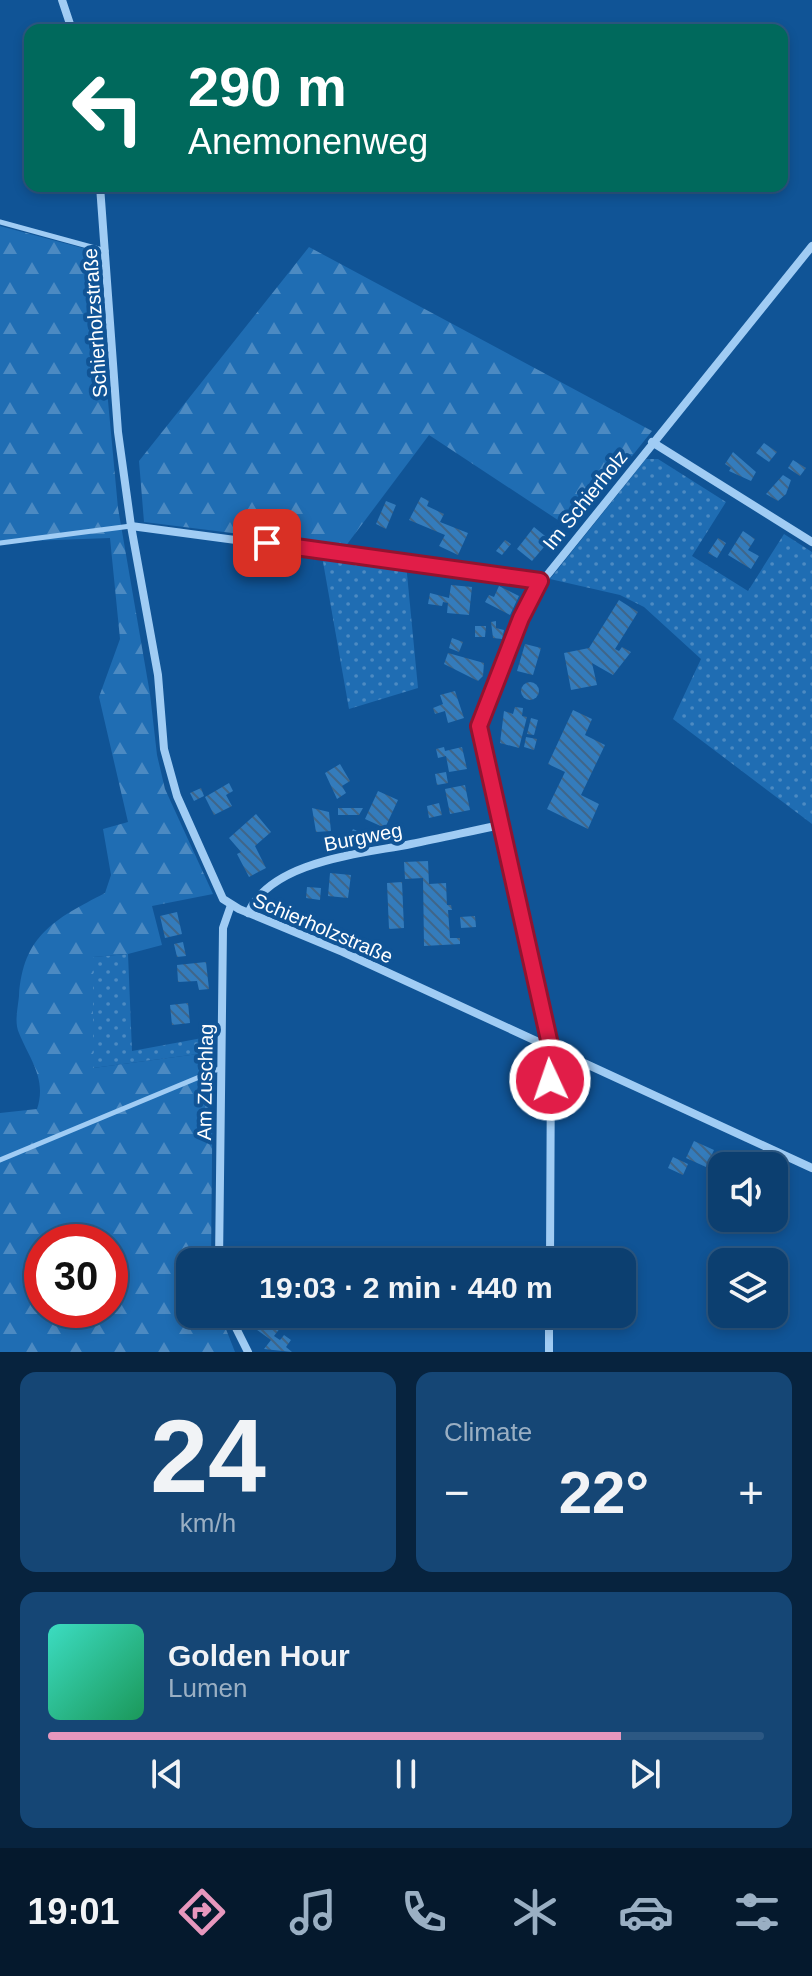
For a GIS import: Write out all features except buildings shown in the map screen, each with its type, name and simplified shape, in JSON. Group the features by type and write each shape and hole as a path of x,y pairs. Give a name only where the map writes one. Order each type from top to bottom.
{"street":[{"path":"62,0 70,24"},
{"name":"Schierholzstraße","path":"101,192 118,432 131,526 158,675 168,763 177,796 223,899 812,1168"},
{"name":"Im Schierholz","path":"550,1248 551,1049 479,726 480,715 540,581 812,246"},
{"path":"652,442 812,542"},
{"path":"131,526 540,581"},
{"name":"Burgweg","path":"248,913 257,896 291,873 320,862 501,825"},
{"name":"Am Zuschlag","path":"219,1248 223,928 231,905"},
{"path":"236,1328 248,1352"},
{"path":"549,1328 549,1352"}],"lane":[{"path":"0,222 106,251"},
{"path":"0,543 131,526"},
{"path":"0,1160 222,1068"}],"green space":[{"path":"0,226 94,251 118,508 150,694 157,755 165,789 213,894 152,906 162,945 128,954 93,957 93,1068 213,1052 211,1248 176,1248 176,1328 226,1328 235,1352 0,1352 0,1113 37,1109 40,1098 39,1079 17,1025 22,975 27,958 45,931 71,911 105,893 111,875 103,829 128,822 99,697 120,639 110,538 0,542"},
{"path":"309,247 652,431 573,530 429,435 345,547 144,522 139,461"},
{"path":"646,459 658,459 726,502 692,556 748,591 784,534 812,552 812,824 673,719 701,659 644,607 620,595 550,579"},
{"path":"320,545 405,553 418,688 349,709"},
{"path":"128,954 132,1051 213,1036 213,1052 93,1068 93,957"}],"route":[{"path":"267,543 540,581 480,715 479,726 551,1049 550,1080"}]}
